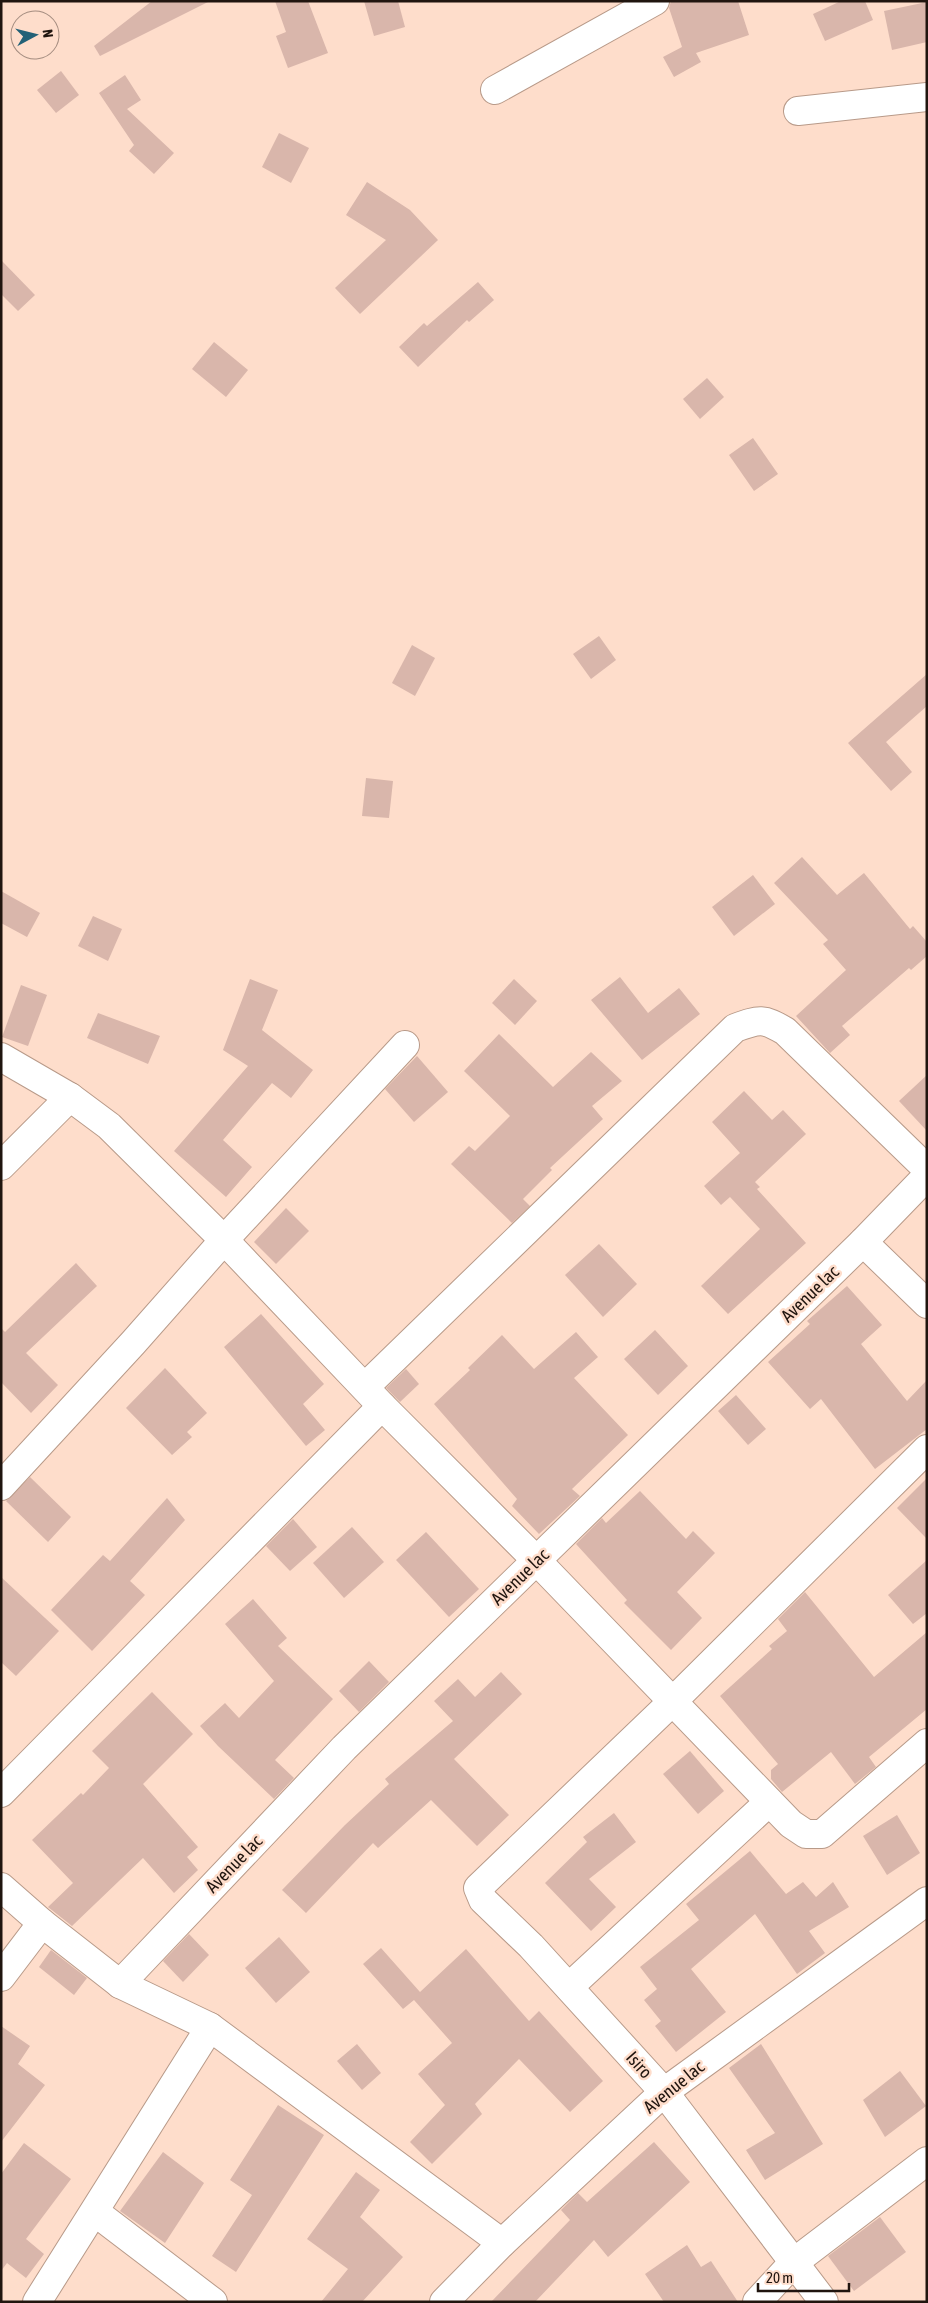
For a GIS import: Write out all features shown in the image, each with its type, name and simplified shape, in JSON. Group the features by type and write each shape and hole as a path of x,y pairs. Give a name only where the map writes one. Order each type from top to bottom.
{"street":[{"path":"495,90 656,1"},
{"path":"798,111 927,97"},
{"path":"1,1793 374,1396 735,1028 751,1022 766,1020 785,1031 927,1169"},
{"path":"1,1486 127,1350 224,1240 405,1045"},
{"path":"1,1057 70,1097 109,1126 224,1240 791,1824 806,1834 822,1834 927,1743"},
{"path":"1,1166 70,1097"},
{"name":"Avenue lac","path":"120,1984 344,1748 537,1561 927,1176"},
{"path":"862,1242 927,1304"},
{"path":"672,1702 927,1449"},
{"name":"Isiro","path":"672,1702 478,1888 483,1900 531,1946 664,2092 824,2302"},
{"path":"569,1988 769,1802"},
{"path":"1,1887 42,1923 120,1984 210,2027 502,2243"},
{"name":"Avenue lac","path":"444,2302 502,2243 664,2092 927,1901"},
{"path":"1,1977 42,1923"},
{"path":"37,2302 210,2027"},
{"path":"757,2302 793,2263 927,2161"},
{"path":"95,2212 213,2302"}],"building":[{"path":"152,1 210,1 100,56 94,46"},
{"path":"275,1 308,1 328,53 288,68 276,36 286,32"},
{"path":"364,1 398,1 405,27 374,36"},
{"path":"671,1 738,1 749,35 696,53 701,62 674,77 663,57 682,47 669,8"},
{"path":"841,1 865,1 873,20 825,41 813,14"},
{"path":"927,2 927,42 892,50 884,11"},
{"path":"61,71 79,95 56,113 37,90"},
{"path":"125,75 141,100 127,109 174,153 154,174 129,151 134,145 99,93"},
{"path":"279,133 309,148 291,183 262,167"},
{"path":"367,182 410,210 438,240 360,314 335,288 386,240 346,215"},
{"path":"1,260 35,295 18,311 1,294"},
{"path":"478,282 494,300 469,322 467,320 418,367 399,347 424,323 427,326"},
{"path":"214,342 248,370 226,397 192,369"},
{"path":"707,378 724,397 700,419 683,399"},
{"path":"753,438 778,474 754,491 729,455"},
{"path":"599,636 616,660 591,679 573,654"},
{"path":"412,645 435,658 415,696 392,683"},
{"path":"927,674 927,706 886,742 912,772 891,791 848,743"},
{"path":"366,778 393,781 389,818 362,816"},
{"path":"802,857 837,895 864,873 910,929 913,926 927,942 927,956 911,970 909,968 842,1026 850,1035 830,1053 796,1016 846,970 823,944 828,940 774,883"},
{"path":"753,875 775,904 734,936 712,907"},
{"path":"1,891 40,913 27,937 1,923"},
{"path":"93,916 122,929 108,961 78,946"},
{"path":"620,977 648,1013 679,988 700,1014 642,1060 591,1000"},
{"path":"250,979 278,990 262,1030 313,1070 291,1098 272,1083 223,1140 252,1167 226,1197 174,1151 248,1066 223,1050"},
{"path":"514,979 537,1001 515,1025 492,1003"},
{"path":"21,985 47,995 28,1046 2,1037"},
{"path":"98,1013 160,1036 148,1064 87,1038"},
{"path":"499,1034 553,1087 591,1052 622,1081 592,1106 603,1119 550,1168 552,1170 523,1199 530,1206 512,1223 451,1164 469,1146 475,1151 510,1116 464,1071"},
{"path":"417,1056 448,1092 414,1122 385,1089"},
{"path":"927,1075 927,1131 899,1101"},
{"path":"744,1091 772,1120 783,1110 806,1134 755,1182 760,1187 757,1189 806,1243 728,1314 701,1286 760,1229 730,1197 721,1205 704,1186 740,1153 712,1122"},
{"path":"286,1208 309,1231 276,1264 254,1242"},
{"path":"599,1244 637,1284 603,1317 565,1275"},
{"path":"76,1263 97,1286 26,1353 58,1385 31,1413 1,1382 1,1328 5,1332"},
{"path":"847,1286 882,1325 861,1344 907,1401 927,1380 927,1429 875,1469 821,1399 810,1409 768,1362 810,1324 807,1321"},
{"path":"261,1314 324,1384 303,1404 325,1430 306,1446 224,1347"},
{"path":"655,1330 688,1366 658,1395 624,1359"},
{"path":"576,1332 598,1357 574,1378 628,1435 572,1489 580,1496 539,1534 512,1506 517,1499 434,1404 470,1370 468,1368 502,1335 534,1369"},
{"path":"165,1368 207,1413 187,1432 192,1437 172,1455 126,1408"},
{"path":"406,1369 419,1384 400,1402 386,1388"},
{"path":"736,1395 766,1429 748,1445 718,1411"},
{"path":"30,1477 71,1517 48,1542 6,1501"},
{"path":"927,1478 927,1539 897,1508"},
{"path":"640,1491 686,1539 693,1531 715,1553 677,1592 702,1618 671,1650 624,1603 627,1600 576,1544 602,1518 606,1523"},
{"path":"167,1498 185,1520 130,1581 145,1595 92,1651 51,1610 103,1555 110,1561"},
{"path":"293,1519 317,1547 290,1571 266,1546"},
{"path":"352,1527 384,1562 344,1598 313,1563"},
{"path":"426,1532 479,1589 449,1617 396,1560"},
{"path":"927,1560 927,1613 913,1624 888,1595"},
{"path":"1,1577 59,1631 16,1676 1,1662"},
{"path":"805,1592 874,1677 927,1632 927,1709 869,1757 876,1767 855,1784 831,1752 782,1792 771,1779 771,1770 778,1764 720,1696 772,1649 769,1646 787,1631 778,1619"},
{"path":"253,1599 287,1638 278,1646 333,1699 275,1760 294,1778 274,1799 218,1746 200,1726 225,1703 239,1718 274,1681 225,1624"},
{"path":"369,1661 389,1682 359,1712 339,1691"},
{"path":"501,1672 522,1694 454,1759 509,1815 477,1846 431,1800 378,1848 373,1843 306,1913 282,1890 345,1825 389,1784 385,1779 453,1721 434,1701 458,1679 475,1697"},
{"path":"152,1692 193,1734 143,1784 198,1847 187,1857 198,1870 174,1893 143,1858 72,1926 48,1907 73,1883 32,1840 81,1793 83,1795 109,1768 92,1751"},
{"path":"690,1751 724,1791 698,1814 663,1774"},
{"path":"614,1813 636,1842 589,1879 616,1907 591,1931 545,1883 587,1842 583,1837"},
{"path":"897,1815 920,1853 887,1875 863,1836"},
{"path":"750,1851 786,1894 803,1882 816,1897 833,1882 849,1907 809,1931 825,1953 797,1974 755,1914 691,1969 726,2012 676,2052 655,2026 661,2021 644,2000 657,1989 640,1967 699,1920 686,1904"},
{"path":"189,1934 209,1955 183,1982 163,1961"},
{"path":"279,1937 310,1972 276,2003 245,1968"},
{"path":"381,1948 420,1992 466,1949 529,2021 539,2011 603,2081 570,2112 519,2059 475,2104 482,2114 432,2164 410,2142 445,2105 418,2074 452,2043 414,2000 403,2009 363,1964"},
{"path":"51,1950 87,1978 74,1995 39,1967"},
{"path":"1,2026 30,2046 18,2064 45,2085 1,2142"},
{"path":"357,2044 381,2073 362,2090 337,2061"},
{"path":"761,2044 823,2144 765,2180 746,2150 775,2133 729,2068"},
{"path":"900,2071 926,2106 885,2137 863,2100"},
{"path":"278,2105 324,2135 236,2272 212,2256 252,2195 230,2180"},
{"path":"654,2142 690,2182 608,2257 594,2240 535,2302 491,2302 570,2220 561,2210 578,2193 587,2202"},
{"path":"24,2143 71,2179 26,2239 44,2254 26,2278 7,2263 1,2271 1,2174"},
{"path":"163,2152 204,2183 165,2243 120,2211"},
{"path":"356,2172 380,2190 360,2217 403,2257 362,2302 321,2302 348,2269 307,2239"},
{"path":"880,2217 906,2252 854,2291 828,2256"},
{"path":"687,2245 701,2267 711,2261 738,2302 664,2302 645,2274"}]}
